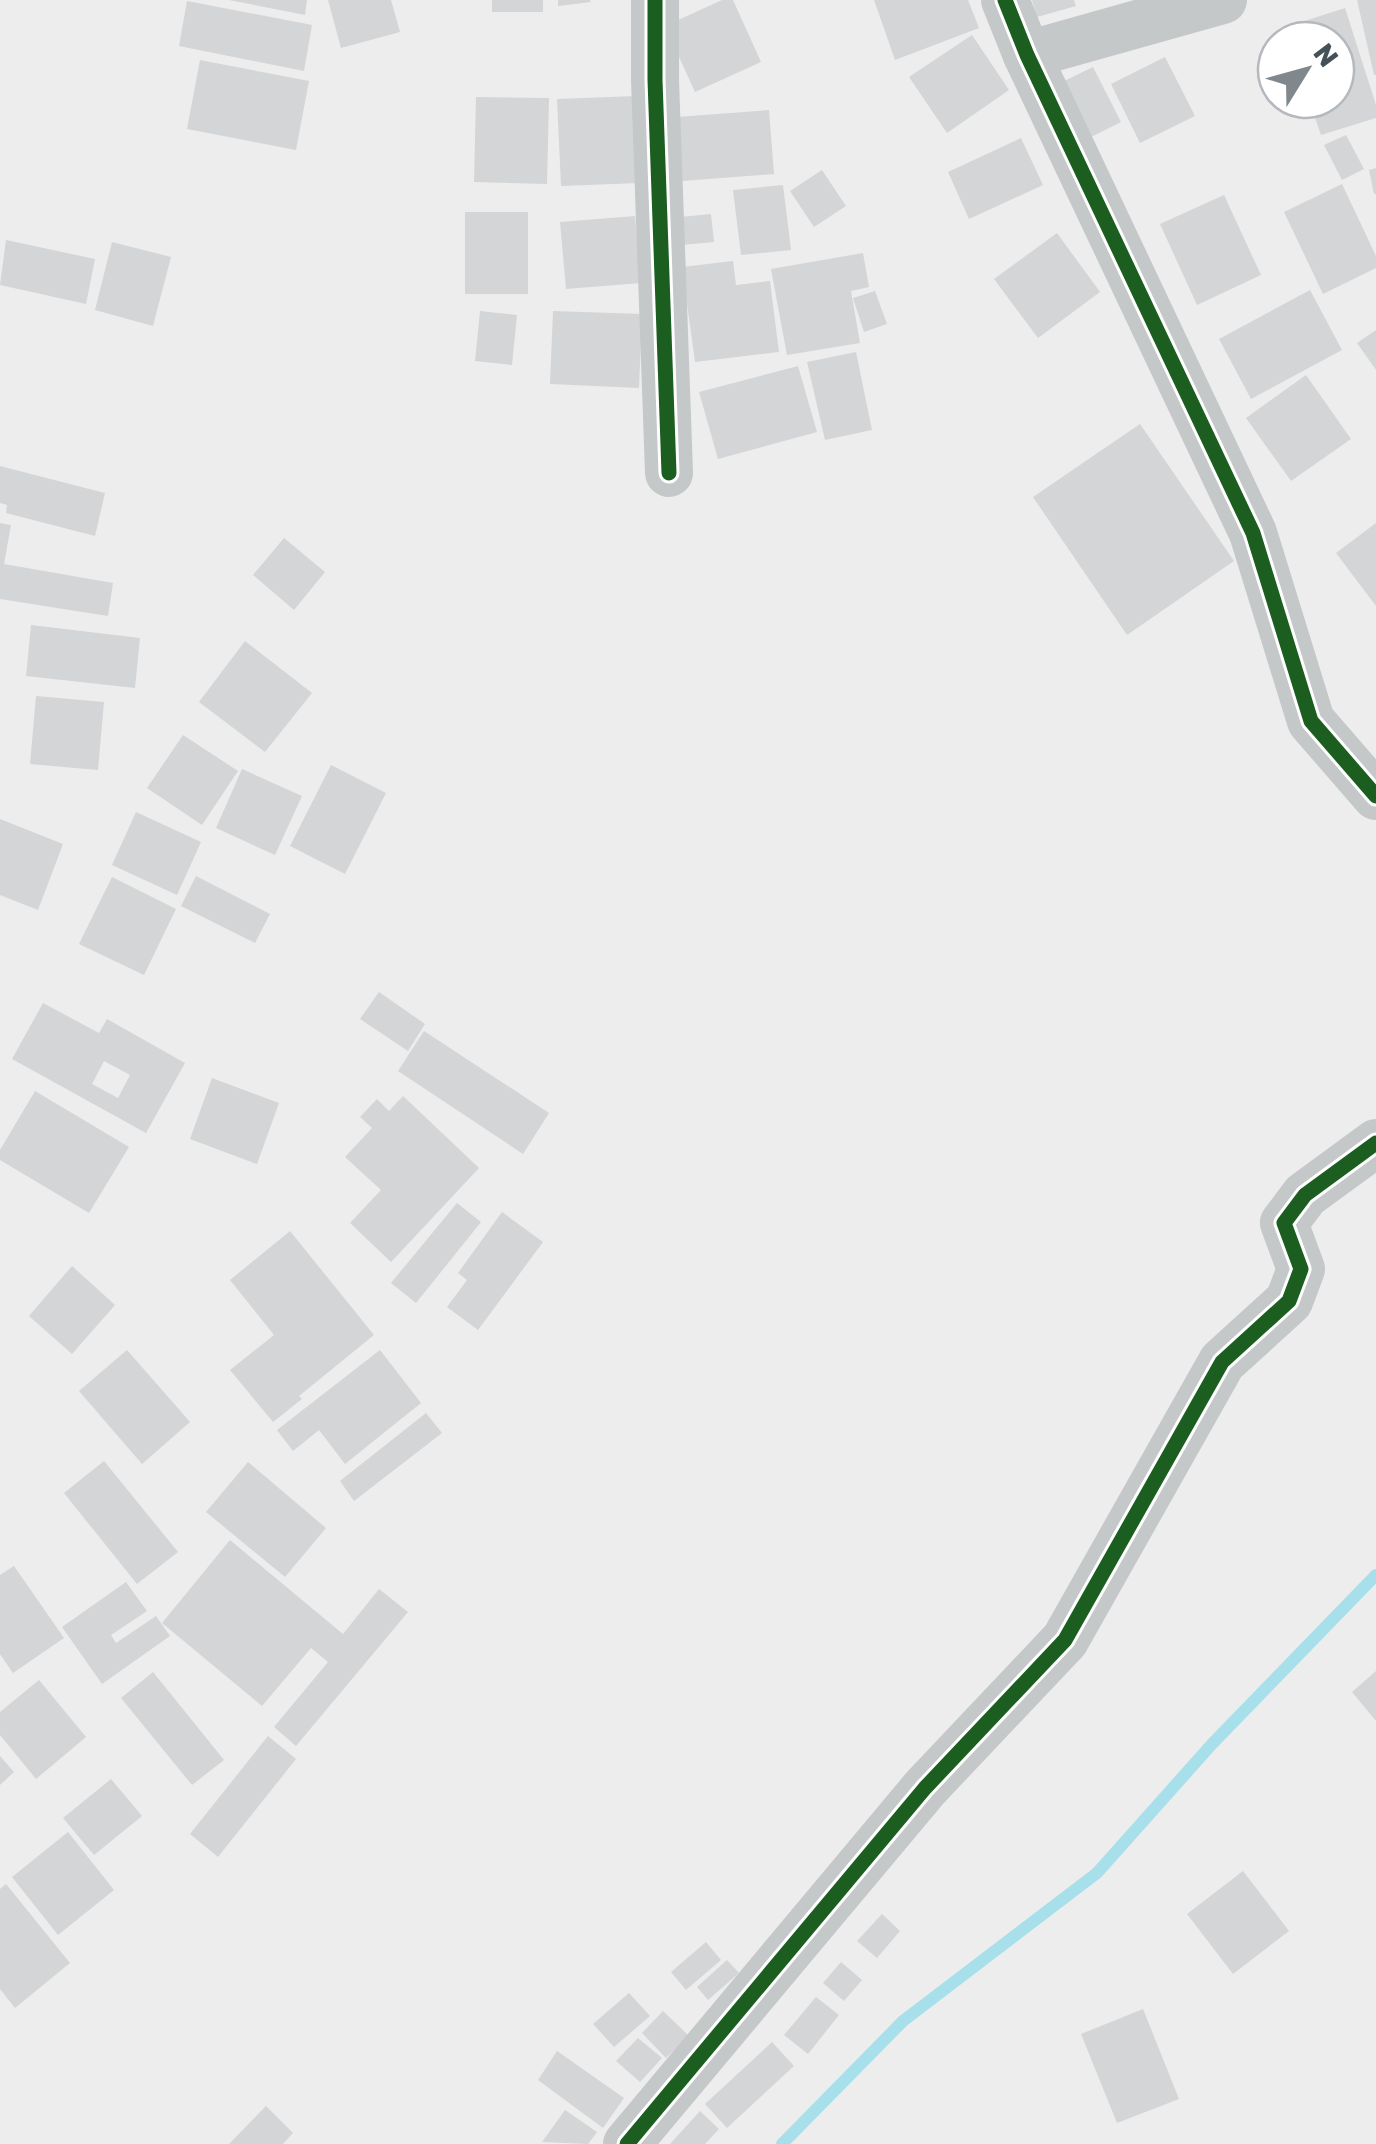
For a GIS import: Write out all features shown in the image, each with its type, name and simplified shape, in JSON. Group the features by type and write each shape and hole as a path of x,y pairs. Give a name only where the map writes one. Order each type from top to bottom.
{"street":[{"path":"655,0 669,473"},
{"path":"1005,0 1027,55 1252,533 1311,721 1376,796"},
{"path":"1027,55 1223,0"},
{"path":"628,2144 925,1788 1066,1640 1222,1362 1289,1301 1301,1269 1284,1223 1305,1195 1376,1144"}],"building":[{"path":"229,0 307,0 305,15"},
{"path":"328,0 391,0 400,32 341,48"},
{"path":"492,0 543,0 543,12 492,12"},
{"path":"558,0 590,0 591,2 558,6"},
{"path":"722,0 733,0 761,62 695,92 665,26"},
{"path":"874,0 968,0 979,28 895,60"},
{"path":"1032,0 1074,0 1076,6 1037,17"},
{"path":"1357,0 1376,0 1376,75 1374,75"},
{"path":"187,1 312,25 304,71 179,46"},
{"path":"1345,8 1349,20 1308,20"},
{"path":"972,35 1009,90 947,133 909,77"},
{"path":"1356,42 1376,105 1376,118 1321,135 1316,120 1356,120"},
{"path":"1165,57 1195,116 1140,143 1111,84"},
{"path":"200,60 309,81 296,150 187,129"},
{"path":"1093,67 1121,122 1089,138 1062,82"},
{"path":"636,96 640,183 561,186 557,99"},
{"path":"476,97 549,98 547,184 474,182"},
{"path":"769,110 774,174 682,181 677,117"},
{"path":"1346,135 1364,169 1342,180 1324,145"},
{"path":"1021,138 1043,185 969,219 948,172"},
{"path":"1376,168 1376,194 1374,194 1369,170"},
{"path":"822,170 846,206 814,227 790,191"},
{"path":"1342,184 1376,256 1376,268 1323,294 1284,212"},
{"path":"783,185 791,250 741,255 733,190"},
{"path":"1224,195 1261,275 1197,305 1160,224"},
{"path":"465,212 528,212 528,294 465,294"},
{"path":"711,214 714,242 682,245 680,217"},
{"path":"635,216 641,283 566,289 560,222"},
{"path":"1057,233 1100,292 1038,338 994,279"},
{"path":"6,240 95,259 86,304 0,285"},
{"path":"112,242 171,257 153,326 95,310"},
{"path":"863,253 869,287 851,291 860,343 787,355 771,269"},
{"path":"733,261 736,285 770,281 779,352 695,362 682,267"},
{"path":"1310,290 1342,350 1251,399 1219,339"},
{"path":"875,291 887,324 864,332 853,298"},
{"path":"480,311 517,315 512,365 475,361"},
{"path":"553,311 642,314 639,388 550,384"},
{"path":"1376,330 1376,370 1357,343"},
{"path":"856,352 872,430 825,440 807,362"},
{"path":"798,366 817,432 718,459 699,392"},
{"path":"1306,375 1351,439 1291,481 1246,418"},
{"path":"1140,424 1234,561 1127,635 1033,497"},
{"path":"0,466 105,493 95,536 6,513 7,505 0,503"},
{"path":"0,523 11,525 4,564 113,583 108,616 0,599"},
{"path":"1376,523 1376,606 1336,553"},
{"path":"284,538 325,572 294,610 253,575"},
{"path":"31,625 140,638 135,688 26,676"},
{"path":"245,641 312,693 265,752 199,702"},
{"path":"36,696 104,702 98,770 30,764"},
{"path":"183,735 238,771 202,825 147,788"},
{"path":"331,765 386,793 345,874 290,846"},
{"path":"242,769 302,796 275,855 216,828"},
{"path":"136,812 201,842 177,895 112,865"},
{"path":"0,819 63,844 38,910 0,895"},
{"path":"196,876 270,914 255,943 181,906"},
{"path":"112,877 176,909 144,975 79,944"},
{"path":"379,992 425,1024 408,1051 360,1019"},
{"path":"43,1003 99,1033 107,1019 185,1063 146,1133 12,1059","holes":["104,1061 130,1075 118,1098 92,1084"]},
{"path":"424,1031 549,1113 523,1154 398,1071"},
{"path":"212,1078 279,1103 257,1164 190,1139"},
{"path":"35,1091 129,1147 89,1213 0,1160 0,1150"},
{"path":"403,1096 479,1168 391,1262 350,1223 381,1190 345,1157 372,1128 360,1117 377,1099 389,1111"},
{"path":"457,1203 481,1222 416,1303 391,1283"},
{"path":"502,1212 543,1242 478,1330 447,1307 467,1280 458,1273"},
{"path":"290,1231 374,1335 273,1422 230,1370 274,1335 230,1280"},
{"path":"72,1266 115,1305 72,1354 29,1316"},
{"path":"127,1350 190,1422 142,1464 79,1391"},
{"path":"380,1350 421,1403 345,1464 319,1430 293,1451 277,1430"},
{"path":"426,1413 442,1433 354,1501 340,1481"},
{"path":"104,1461 178,1552 137,1584 64,1493"},
{"path":"248,1462 326,1528 285,1577 206,1512"},
{"path":"230,1540 343,1634 379,1589 408,1612 296,1746 274,1727 328,1662 311,1648 262,1706 162,1623"},
{"path":"14,1566 64,1638 13,1673 0,1654 0,1575"},
{"path":"126,1582 147,1611 111,1635 116,1643 156,1616 170,1636 102,1684 62,1627"},
{"path":"1376,1671 1376,1721 1352,1692"},
{"path":"153,1672 224,1760 192,1785 121,1698"},
{"path":"39,1680 86,1737 36,1779 0,1735 0,1712"},
{"path":"268,1736 296,1759 218,1857 190,1834"},
{"path":"0,1756 14,1772 0,1785"},
{"path":"111,1779 142,1816 94,1855 63,1818"},
{"path":"68,1832 114,1890 58,1935 12,1877"},
{"path":"1243,1871 1289,1931 1233,1974 1187,1914"},
{"path":"6,1884 70,1963 15,2008 0,1989 0,1889"},
{"path":"882,1914 900,1931 877,1958 857,1941"},
{"path":"706,1942 721,1960 686,1990 671,1972"},
{"path":"727,1960 739,1973 708,2000 697,1987"},
{"path":"841,1962 862,1980 844,2001 823,1983"},
{"path":"629,1993 650,2016 614,2047 593,2024"},
{"path":"816,1997 839,2015 808,2054 784,2035"},
{"path":"1143,2009 1179,2099 1117,2123 1081,2034"},
{"path":"663,2011 689,2036 666,2058 642,2033"},
{"path":"638,2038 662,2058 640,2082 616,2061"},
{"path":"772,2042 794,2066 727,2128 705,2104"},
{"path":"557,2051 624,2098 603,2128 538,2080"},
{"path":"266,2106 293,2133 283,2144 229,2144"},
{"path":"565,2110 597,2132 588,2144 542,2142"},
{"path":"700,2111 719,2129 705,2144 670,2144"}],"waterway":[{"path":"782,2144 903,2021 1097,1873 1212,1744 1376,1575"}],"cycle path":[{"path":"655,0 669,473"},
{"path":"1005,0 1027,55 1253,533 1311,721 1376,796"},
{"path":"627,2144 925,1788 1065,1640 1222,1362 1289,1301 1301,1269 1284,1223 1305,1195 1376,1143"}]}
